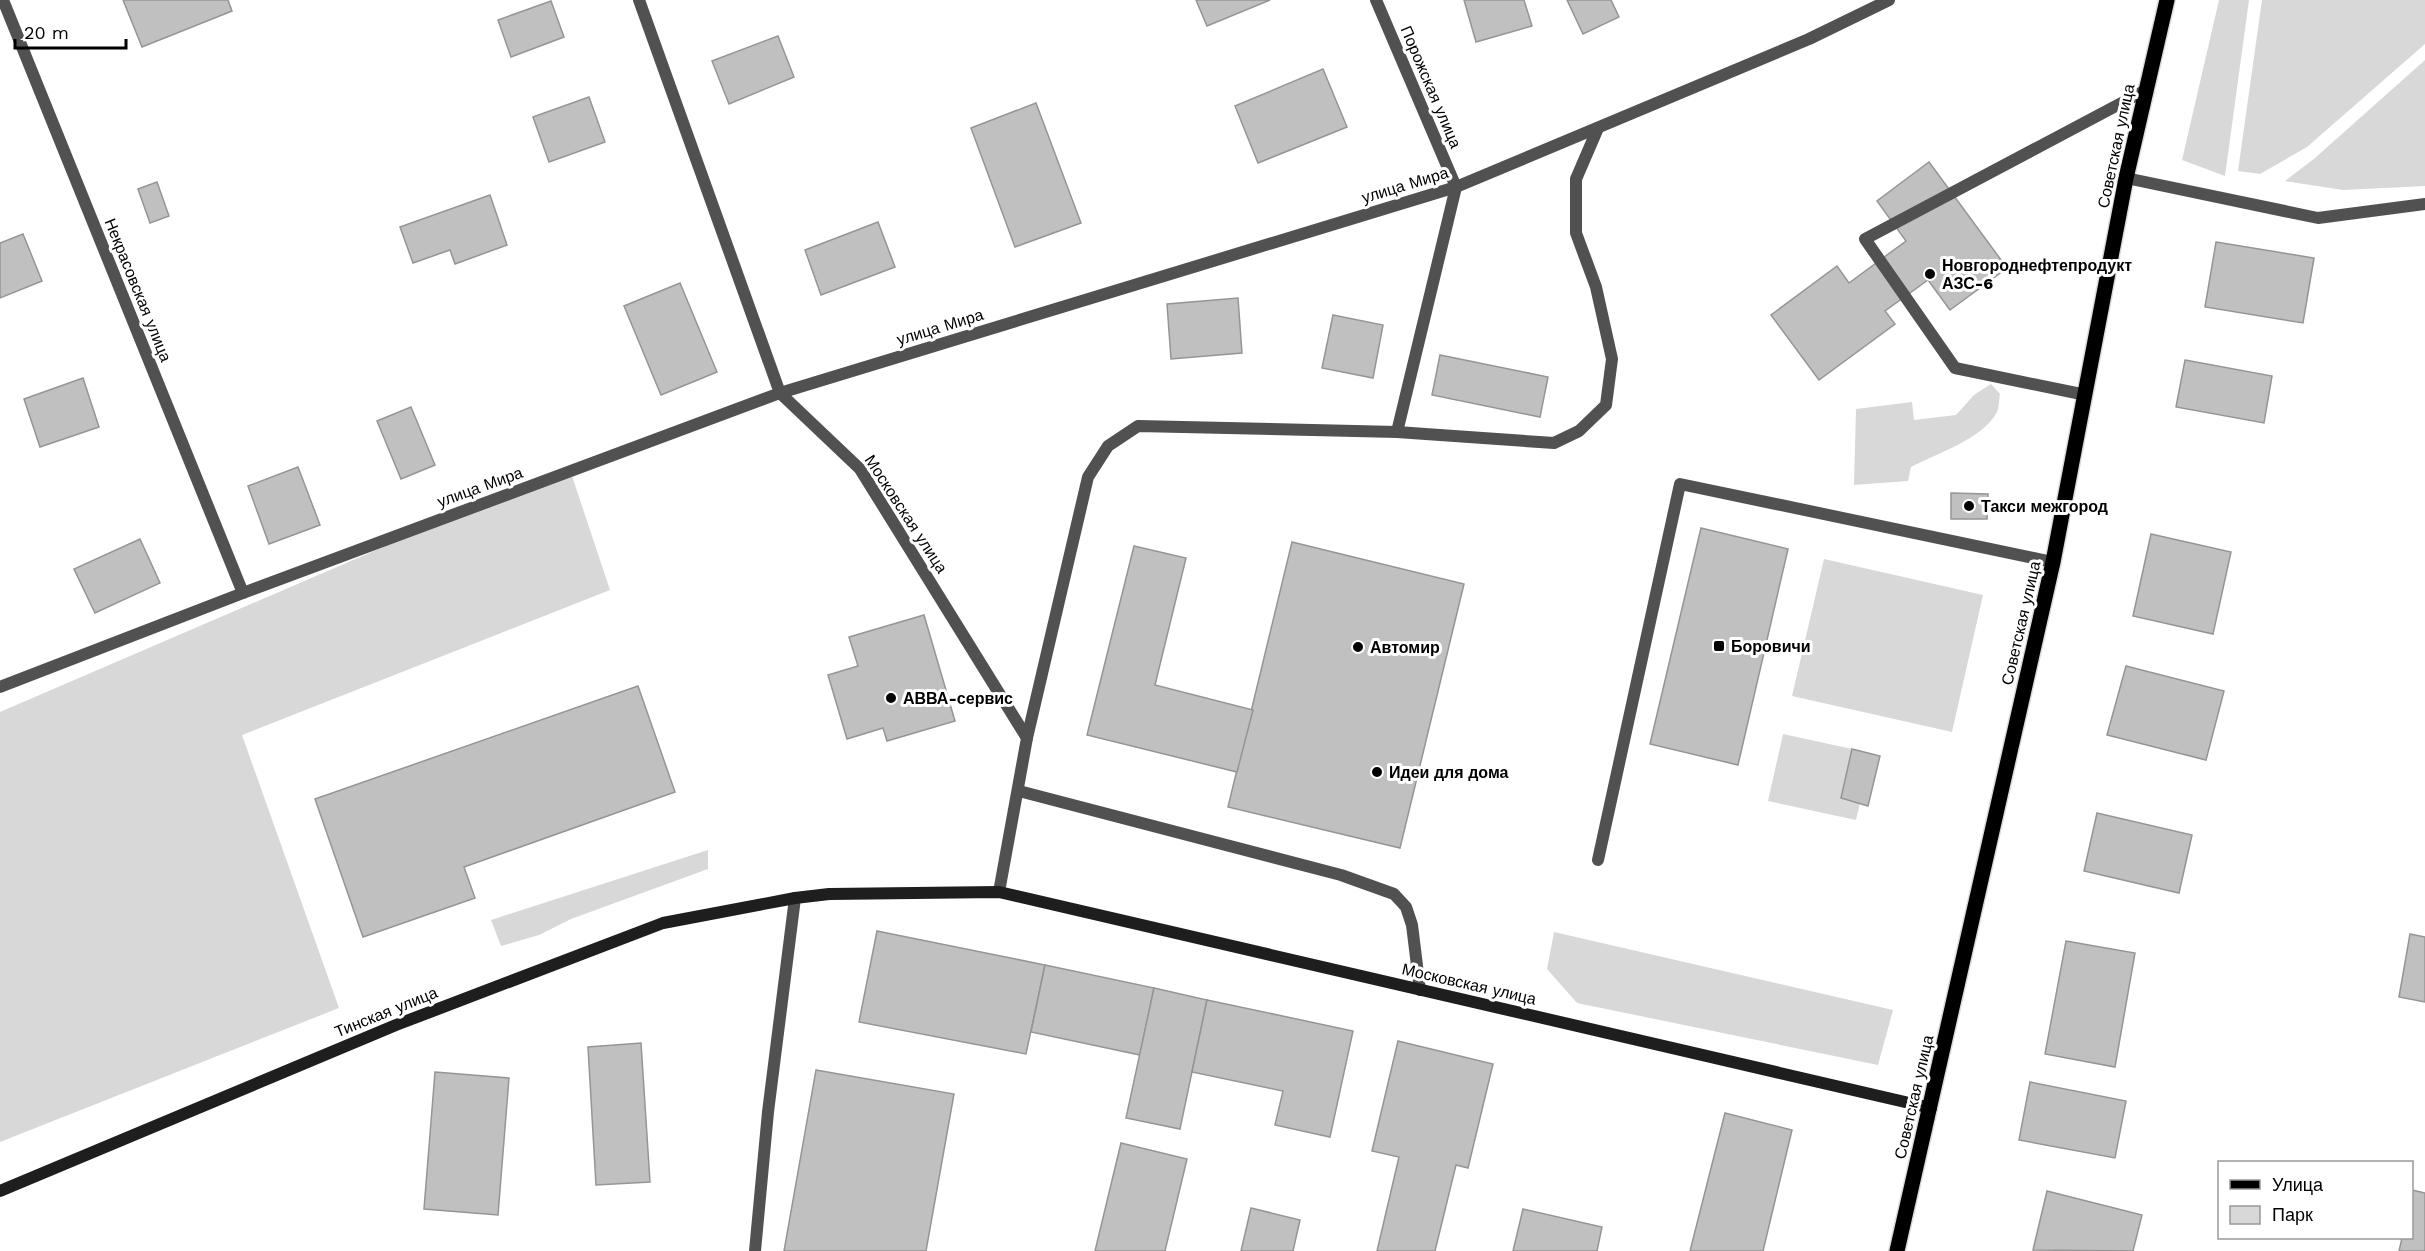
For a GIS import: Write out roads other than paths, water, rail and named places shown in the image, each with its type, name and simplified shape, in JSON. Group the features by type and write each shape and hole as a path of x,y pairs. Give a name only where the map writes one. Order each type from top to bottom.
{"main road":[{"name":"Советская улица","path":"1897,1251 2053,562 2126,178 2167,0"},
{"name":"Московская улица","path":"795,898 830,894 999,892 1931,1108"},
{"name":"Тинская улица","path":"0,1191 396,1025 663,923 795,898"}],"street":[{"name":"Некрасовская улица","path":"3,0 243,593"},
{"name":"Московская улица","path":"639,0 780,393 860,469 1027,738"},
{"name":"Порожская улица","path":"1376,0 1456,187"},
{"name":"улица Мира","path":"0,687 243,593 780,393 1456,187 1809,39 1889,0"},
{"path":"2086,395 1955,368 1865,239 2146,90"},
{"path":"999,892 1027,738 1088,477 1108,446 1138,426 1397,432 1554,443 1579,431 1606,405 1612,359 1596,287 1576,233 1576,179 1598,128"},
{"path":"2126,178 2318,218 2425,204"},
{"path":"1397,432 1456,187"},
{"path":"1598,860 1680,484 2053,562"},
{"path":"1019,791 1341,875 1394,894 1406,907 1412,925 1420,990"},
{"path":"755,1251 768,1112 795,898"}],"place":[{"name":"Новгороднефтепродукт АЗС-6","path":"1930,274"},
{"name":"Такси межгород","path":"1969,506"},
{"name":"Боровичи","path":"1719,646"},
{"name":"Автомир","path":"1358,647"},
{"name":"АВВА-сервис","path":"891,698"},
{"name":"Идеи для дома","path":"1377,772"}]}
